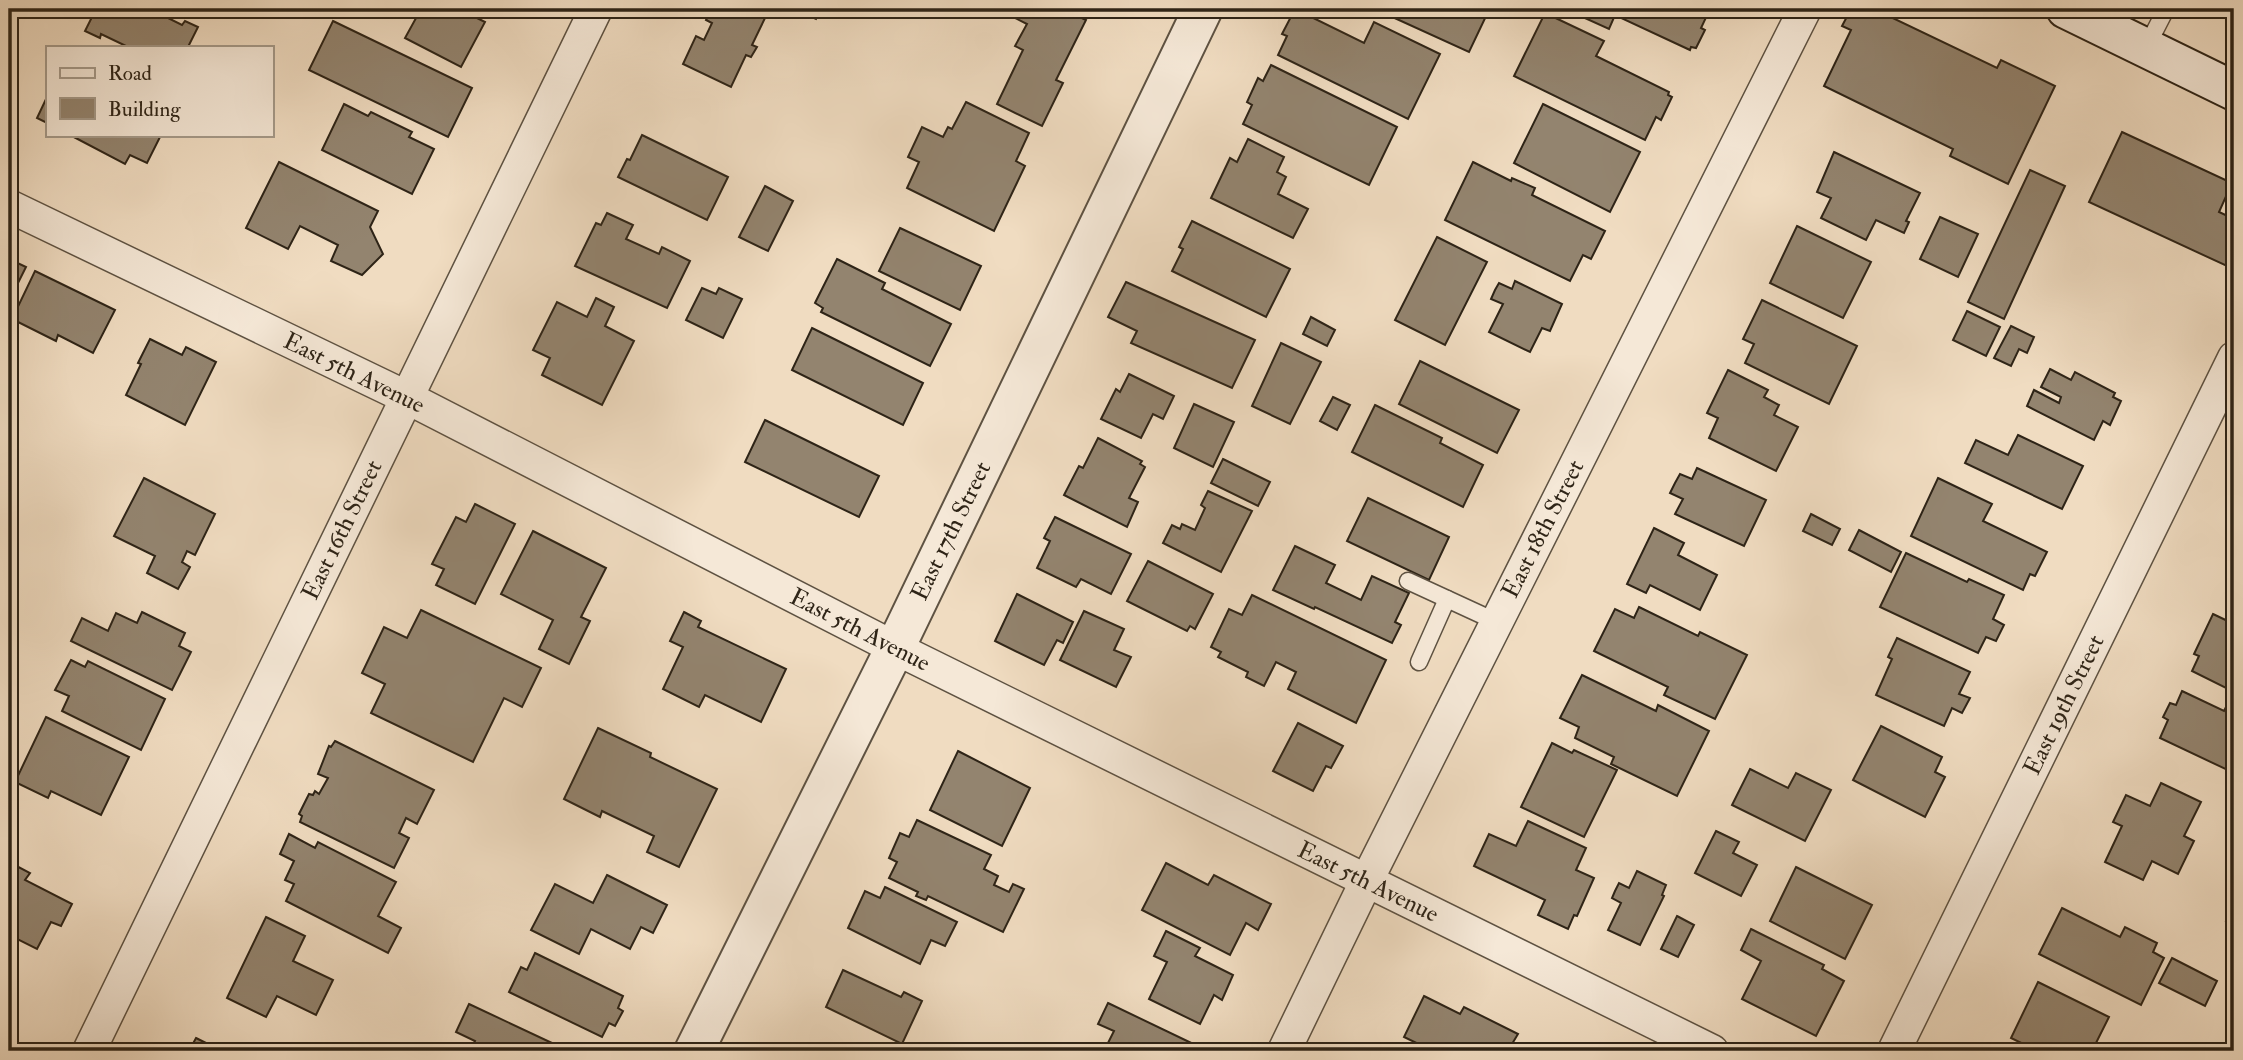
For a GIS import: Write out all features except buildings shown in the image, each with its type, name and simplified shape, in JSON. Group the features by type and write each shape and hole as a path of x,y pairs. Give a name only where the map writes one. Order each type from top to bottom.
{"street":[{"name":"East 16th Street","path":"89,1051 596,9"},
{"name":"East 17th Street","path":"694,1051 895,648 1203,9"},
{"name":"East 18th Street","path":"1284,1051 1366,882 1805,9"},
{"path":"2081,12 2146,48 2234,91"},
{"name":"East 5th Avenue","path":"9,206 406,397 895,648 1712,1051"},
{"name":"East 19th Street","path":"1894,1051 2234,358"}],"lane":[{"path":"2146,48 2166,9"},
{"path":"1408,581 1497,622"},
{"path":"1419,662 1447,599"}]}
